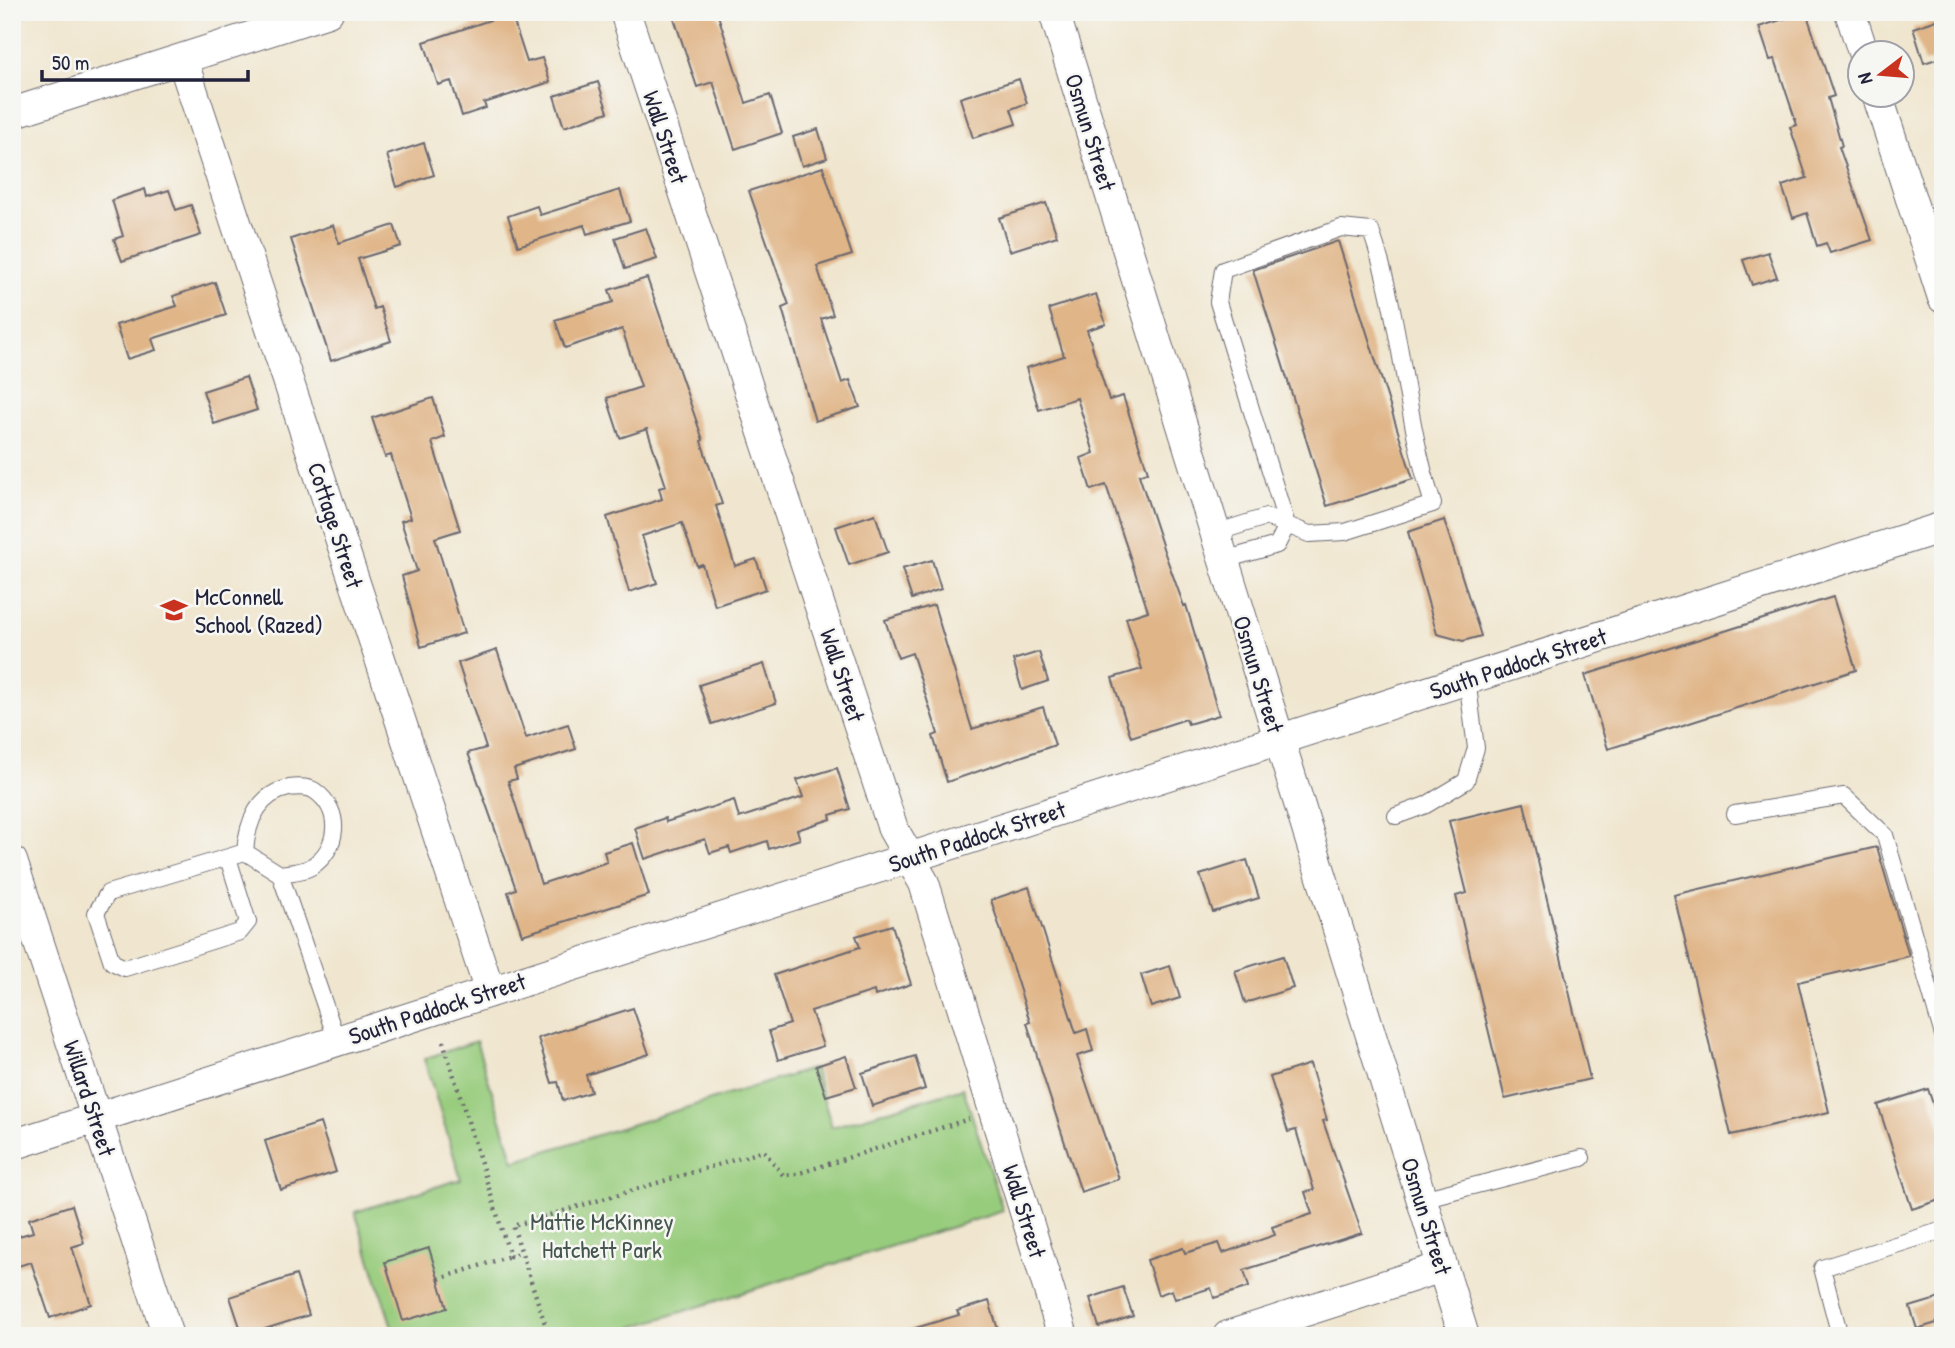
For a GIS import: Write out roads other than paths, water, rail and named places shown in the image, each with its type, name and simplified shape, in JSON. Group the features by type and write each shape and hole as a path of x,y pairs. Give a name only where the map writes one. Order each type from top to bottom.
{"street":[{"path":"12,113 328,12"},
{"name":"Wall Street","path":"625,12 893,829 924,883 1063,1336"},
{"name":"Osmun Street","path":"1054,12 1464,1336"},
{"path":"1850,12 1858,38"},
{"name":"Cottage Street","path":"182,59 490,992"},
{"path":"1882,108 1943,298"},
{"name":"South Paddock Street","path":"12,1145 1943,527"},
{"name":"Willard Street","path":"12,861 168,1336"},
{"path":"1228,1336 1442,1267"}],"lane":[{"path":"1219,546 1266,517 1287,525 1309,534 1345,532 1433,504 1420,465 1383,265 1371,231 1341,228 1223,270 1218,302 1287,525 1277,545 1219,546"},
{"path":"1396,816 1426,805 1466,781 1476,748 1467,679"},
{"path":"245,852 246,833 262,802 276,791 294,787 314,790 330,806 336,831 330,851 310,868 280,874"},
{"path":"1735,814 1844,796 1885,835 1943,1035"},
{"path":"228,858 248,922 240,932 125,968 112,962 96,913 108,893 245,852"},
{"path":"245,852 280,874 337,1041"},
{"path":"1422,1199 1582,1158"},
{"path":"1840,1336 1822,1268 1943,1230"}],"place":[{"name":"McConnell School (Razed)","path":"174,610"}],"park label":[{"name":"Mattie McKinney Hatchett Park","path":"602,1235"}]}
